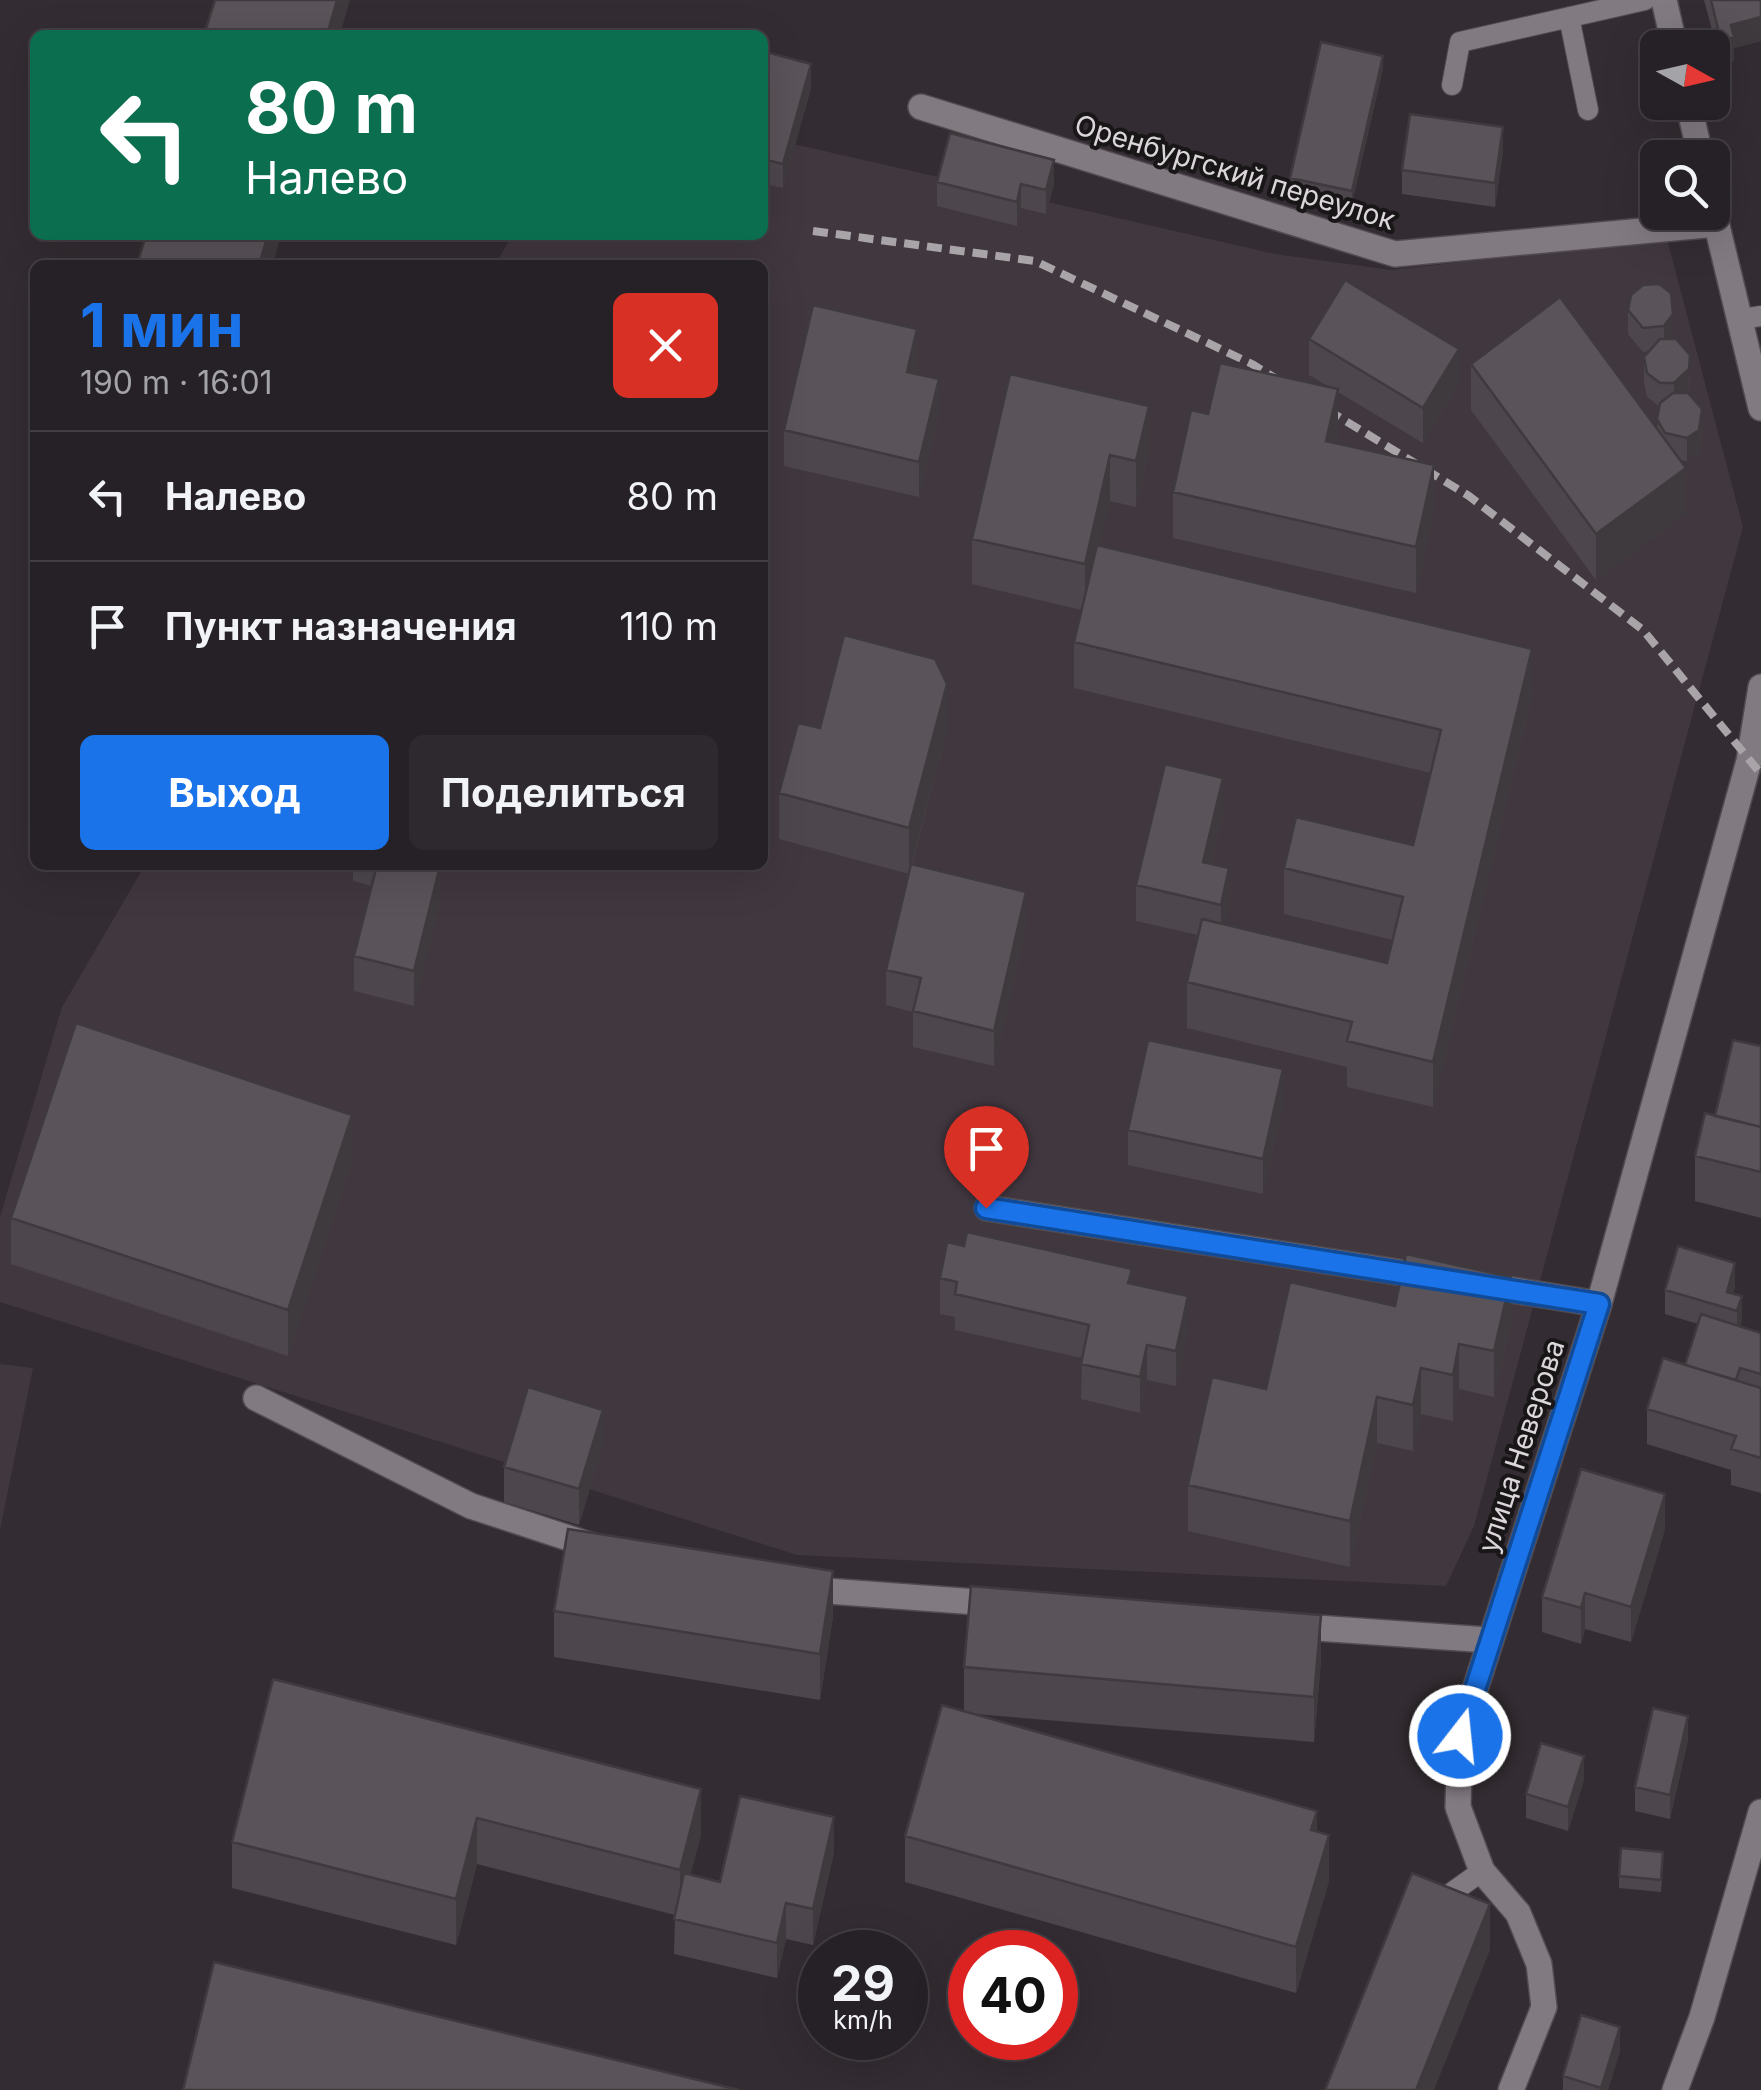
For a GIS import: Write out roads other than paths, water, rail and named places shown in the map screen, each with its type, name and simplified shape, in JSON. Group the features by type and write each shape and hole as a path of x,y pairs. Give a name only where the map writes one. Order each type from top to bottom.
{"street":[{"path":"1664,0 1671,30"},
{"name":"Оренбургский переулок","path":"921,107 1395,254 1640,224"},
{"path":"1720,230 1751,317 1761,408"},
{"name":"улица Неверова","path":"1511,2090 1544,2007 1539,1964 1518,1913 1482,1872 1458,1806 1460,1736 1599,1304 1749,761 1761,686"},
{"path":"986,1208 1599,1304"},
{"path":"256,1398 471,1506 631,1558"},
{"path":"780,1588 1035,1607"},
{"path":"1272,1624 1488,1640"},
{"path":"1676,2090 1702,2018 1761,1812"}],"lane":[{"path":"1452,85 1460,42 1645,0"},
{"path":"1569,17 1588,110"},
{"path":"1418,1899 1440,1905 1482,1872"}],"railway":[{"path":"813,231 1035,261 1252,364 1469,496 1643,630 1761,774"}]}
